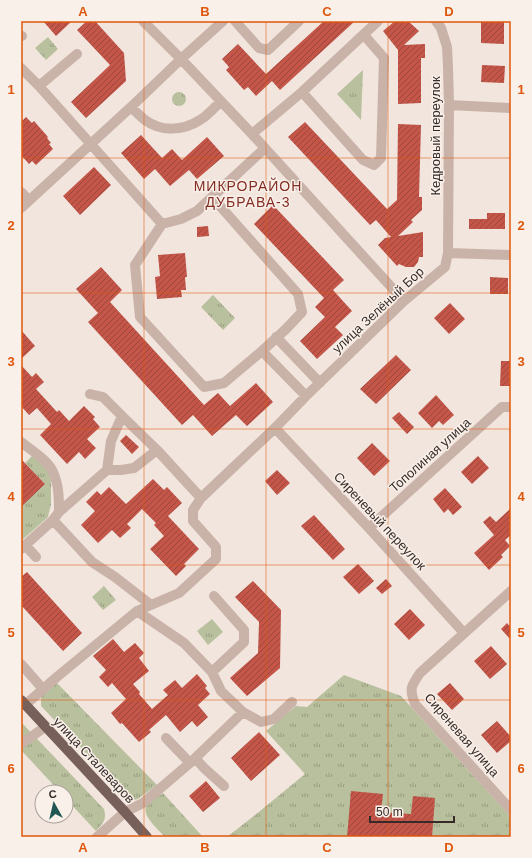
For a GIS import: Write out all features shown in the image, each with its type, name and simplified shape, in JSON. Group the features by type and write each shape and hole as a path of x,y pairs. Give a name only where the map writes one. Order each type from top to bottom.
{"main road":[{"name":"улица Сталеваров","path":"23,703 147,837"}],"street":[{"path":"143,21 252,134 264,149 404,301"},
{"path":"21,208 223,21"},
{"path":"235,21 259,48 268,50 299,21"},
{"path":"252,134 302,92 378,21"},
{"name":"Кедровый переулок","path":"436,21 441,28 447,47 449,105 448,253"},
{"path":"302,92 363,160 374,165 381,158 384,58 364,34"},
{"path":"39,86 77,54"},
{"path":"22,72 39,86 162,224"},
{"path":"131,107 146,121 159,127 175,129 186,127 200,120 220,102"},
{"path":"449,105 511,108"},
{"path":"212,197 298,294 302,312 262,351 224,383 204,387 140,317 135,265 162,224 180,219 197,211 212,197 264,149"},
{"path":"21,192 29,200"},
{"path":"448,253 511,256"},
{"name":"улица Зелёный Бор","path":"201,498 275,428 404,301 445,267 448,253"},
{"path":"276,337 320,383"},
{"path":"262,351 306,396"},
{"path":"23,703 43,689 137,611 179,593 216,559 216,547 192,520 193,510 201,498 157,450 103,397 90,394"},
{"name":"Тополиная улица","path":"369,528 502,407 511,407"},
{"path":"36,557 23,547 107,470 111,441 122,416"},
{"name":"Сиреневый переулок","path":"275,428 369,528 464,633"},
{"path":"21,442 47,463 53,471 59,491 56,516 92,562 115,577 151,605"},
{"path":"107,470 134,468 157,450"},
{"name":"Сиреневая улица","path":"511,591 420,674 412,684 412,695 415,704 511,810"},
{"path":"212,672 244,642 244,630 214,596"},
{"path":"137,611 184,643 212,672 221,691 243,712 261,722 274,719 292,702"},
{"path":"21,664 43,689"},
{"path":"97,837 125,812 142,803 193,761 243,712"},
{"path":"21,744 45,727"},
{"path":"166,738 224,786"}],"green space":[{"path":"48,37 58,49 46,60 35,48"},
{"path":"363,70 361,120 337,94"},
{"path":"179,92 184,94 186,99 184,104 179,106 174,104 172,99 174,94"},
{"path":"213,295 235,318 223,330 201,307"},
{"path":"33,455 48,471 51,481 51,504 48,517 21,541 21,507 45,484 25,463"},
{"path":"104,586 116,600 103,610 92,597"},
{"path":"212,619 223,632 208,645 197,631"},
{"path":"344,675 401,696 511,817 511,837 227,837 305,774 266,731 296,706 307,707"},
{"path":"57,683 157,785 138,799 133,800 128,797 41,706 41,697"},
{"path":"21,722 104,809 104,821 96,831 74,808 74,784 53,784 21,750"},
{"path":"163,793 203,837 165,837 155,826 148,818 146,809 148,803"}],"building":[{"path":"43,21 72,21 56,36"},
{"path":"87,21 95,21 124,53 126,81 86,118 71,102 110,65 77,30"},
{"path":"324,21 355,21 280,90 272,81 256,96 248,87 244,90 226,70 229,67 222,59 238,44 266,74"},
{"path":"395,21 408,21 419,31 404,45 425,44 425,58 421,58 421,103 398,104 398,50 383,31"},
{"path":"481,22 504,22 504,44 481,43"},
{"path":"482,65 505,66 504,83 481,82"},
{"path":"26,117 32,123 34,121 48,137 47,138 51,143 49,144 53,149 36,165 32,161 29,164 21,155 21,122"},
{"path":"305,122 387,209 397,200 398,124 421,125 419,197 422,197 422,210 411,220 413,222 398,236 423,232 423,257 419,257 418,262 414,267 406,267 399,264 397,266 378,245 385,238 391,237 376,220 370,225 288,137"},
{"path":"141,135 162,158 172,149 182,160 207,137 224,156 197,179 189,170 170,186 155,169 144,179 121,153"},
{"path":"94,167 111,185 80,215 63,196"},
{"path":"273,205 344,280 333,290 352,311 335,327 343,335 317,359 300,341 325,317 315,307 324,298 254,224"},
{"path":"487,213 505,213 505,229 469,229 469,219 487,219"},
{"path":"208,226 209,236 197,237 197,227"},
{"path":"185,253 187,277 185,277 186,290 181,290 182,297 157,299 155,277 160,276 158,255"},
{"path":"101,267 122,290 110,302 204,405 218,393 230,406 256,383 273,402 247,426 236,415 212,436 193,415 182,425 88,322 98,313 76,289"},
{"path":"490,277 508,278 508,294 490,294"},
{"path":"450,303 465,319 449,334 434,318"},
{"path":"21,330 35,346 21,359"},
{"path":"396,355 411,370 376,404 360,389"},
{"path":"501,361 511,361 511,386 500,386"},
{"path":"21,365 32,377 36,373 44,382 36,389 57,412 59,410 69,421 84,406 95,417 93,419 100,427 87,439 96,448 85,459 79,452 67,464 40,435 51,424 37,408 29,415 21,406"},
{"path":"436,395 454,415 443,425 439,421 432,428 418,413"},
{"path":"399,412 414,427 407,434 392,418"},
{"path":"126,435 139,447 132,454 120,441"},
{"path":"372,443 390,461 374,476 357,458"},
{"path":"478,456 489,468 472,484 461,472"},
{"path":"21,459 45,484 21,507"},
{"path":"277,470 290,483 277,495 265,481"},
{"path":"153,479 164,490 167,487 182,503 168,516 199,549 184,564 186,566 176,576 150,549 164,536 154,525 156,523 142,509 127,524 131,528 120,538 112,530 98,543 81,525 95,511 86,502 97,491 101,495 109,487 126,504"},
{"path":"445,488 462,507 453,515 448,509 444,513 433,499"},
{"path":"511,508 511,535 505,540 510,546 501,555 503,557 489,570 474,553 494,535 483,522 490,516 496,522"},
{"path":"314,515 345,549 333,560 301,526"},
{"path":"358,564 374,581 359,594 343,577"},
{"path":"27,572 82,633 63,651 21,605 21,577"},
{"path":"386,579 392,586 382,594 376,588"},
{"path":"253,581 281,610 280,668 247,696 230,678 258,653 259,622 235,597"},
{"path":"410,609 425,625 409,640 394,624"},
{"path":"507,623 511,628 511,640 501,629"},
{"path":"113,639 124,652 135,643 144,653 139,658 149,671 133,684 140,692 139,694 152,709 168,695 163,690 175,680 182,688 197,674 207,686 205,688 210,694 198,705 208,717 197,727 192,721 180,732 166,715 149,730 151,732 139,742 111,713 126,699 112,683 108,687 99,677 106,670 93,656"},
{"path":"491,646 507,664 490,679 474,661"},
{"path":"450,683 464,699 452,710 437,694"},
{"path":"497,721 511,737 511,741 497,753 481,735"},
{"path":"259,732 280,755 251,781 231,758"},
{"path":"206,781 220,798 203,812 189,796"},
{"path":"351,791 383,794 381,812 411,814 413,796 435,798 432,837 347,837"}],"district":[{"name":"МИКРОРАЙОН ДУБРАВА-3","path":"248,194"}]}
